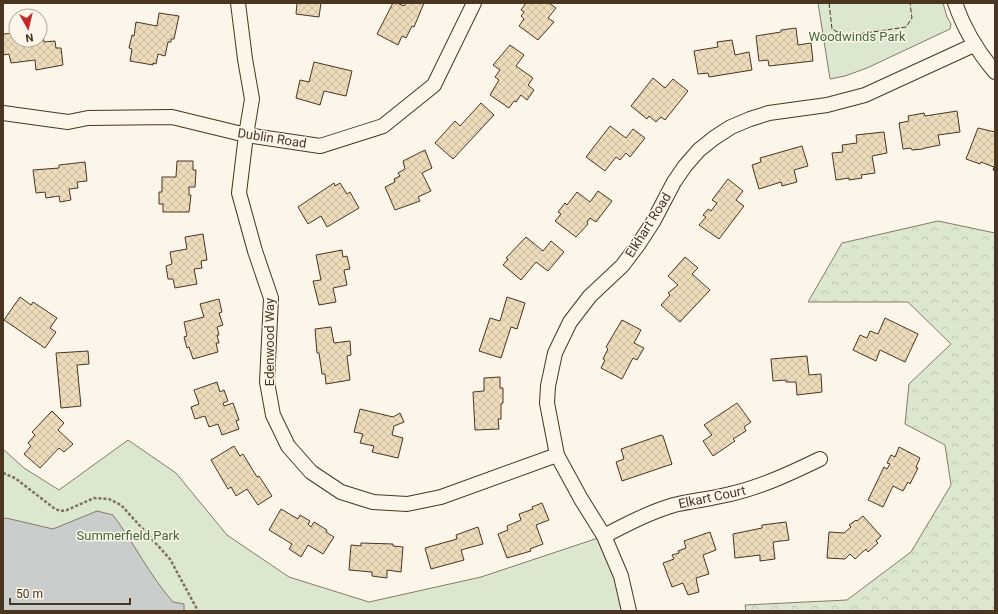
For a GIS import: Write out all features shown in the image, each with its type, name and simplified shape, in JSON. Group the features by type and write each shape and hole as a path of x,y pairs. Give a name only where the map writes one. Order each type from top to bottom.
{"street":[{"name":"Edenwood Way","path":"238,3 252,99 239,193 255,251 271,298 267,382 274,415 288,446 311,472 341,492 373,502 407,504 441,497 556,455"},
{"name":"Dublin Road","path":"3,113 68,122 88,118 172,117 246,135 320,146 383,126 434,85 474,3"},
{"path":"955,3 966,32 995,72"},
{"name":"Elkhart Road","path":"629,611 621,576 604,536 556,455 547,403 548,392 555,353 570,322 579,308 622,266 638,245 653,222 674,182 685,166 699,150 731,127 769,113 827,105 865,95 974,45"},
{"name":"Elkart Court","path":"604,536 656,511 675,505 726,495 756,487 786,476 820,459"}],"path":[{"path":"3,473 15,478 55,509 61,511 67,510 94,498 109,499 121,505 170,559 198,611"}],"green space":[{"name":"Woodwinds Park","path":"818,3 943,3 947,17 951,24 950,29 867,68 845,76 830,79"},
{"path":"938,221 995,233 995,611 746,611 745,605 847,600 911,552 951,485 945,445 905,424 909,384 951,344 908,302 808,302 842,243"},
{"name":"Summerfield Park","path":"128,440 176,473 227,535 289,577 369,602 481,577 604,536 629,611 3,611 3,449 24,468 59,490"}],"shaded area":[{"path":"97,511 113,515 165,592 173,602 184,604 184,611 3,611 3,519 6,518 53,529"}],"building":[{"path":"297,3 321,3 319,17 296,14"},
{"path":"393,3 404,6 406,3 424,3 414,27 412,26 406,38 402,36 398,45 377,34"},
{"path":"526,3 549,3 556,8 548,18 554,22 538,40 519,26 524,19 521,16 524,12 521,10"},
{"path":"159,13 179,16 174,39 171,39 171,42 168,42 165,56 158,54 156,64 153,63 153,65 130,61 132,49 129,48 132,35 134,36 136,22 157,26"},
{"path":"796,28 798,45 811,43 813,61 769,66 768,60 759,61 756,36"},
{"path":"3,34 8,34 8,48 48,48 48,42 55,41 56,48 61,48 63,65 36,70 35,60 11,63 9,54 3,55"},
{"path":"732,40 735,55 749,52 752,70 709,77 708,73 698,74 694,51 718,47 717,42"},
{"path":"510,45 524,55 516,66 533,78 528,85 534,90 527,100 521,95 509,108 490,95 499,80 495,77 500,70 493,65"},
{"path":"314,62 352,71 346,96 324,91 320,105 296,98 300,80 309,82"},
{"path":"653,78 665,88 673,79 688,91 665,120 661,117 656,122 649,116 647,119 631,106"},
{"path":"481,103 494,115 453,159 435,143 455,121 460,126"},
{"path":"957,111 960,132 938,135 940,145 923,149 903,149 899,123 909,121 908,116 924,113 925,116"},
{"path":"610,126 626,138 633,129 645,138 630,157 626,153 620,160 616,157 605,171 586,157"},
{"path":"978,128 995,132 995,171 993,170 994,167 981,162 980,164 966,159"},
{"path":"884,132 887,153 872,156 875,173 861,175 862,178 836,180 832,153 843,152 842,145 857,143 856,135"},
{"path":"802,146 808,166 794,170 797,182 782,186 781,182 759,189 752,165 761,162 760,158"},
{"path":"425,150 432,168 422,173 431,191 418,197 420,201 395,210 385,187 395,182 394,179 400,176 398,173 405,169 403,161"},
{"path":"177,161 193,161 193,170 196,170 195,187 189,187 189,195 191,195 189,212 163,212 163,204 159,204 159,192 162,192 162,177 176,177"},
{"path":"85,162 87,181 77,182 78,188 69,189 71,200 60,202 59,196 46,198 45,192 36,193 33,170 59,168 59,165"},
{"path":"728,179 743,191 736,200 744,206 719,239 699,225 706,217 703,215 708,209 711,211 717,203 712,200"},
{"path":"334,183 335,186 340,183 347,194 350,192 359,208 327,227 321,216 308,224 298,207"},
{"path":"598,191 612,201 596,222 590,218 587,222 588,224 576,237 555,221 561,214 558,212 565,203 567,205 577,192 590,202"},
{"path":"203,234 207,260 201,261 202,268 194,269 197,284 175,288 173,279 168,279 166,266 172,264 170,252 187,249 185,237"},
{"path":"526,237 543,251 551,241 564,252 548,271 536,262 521,280 503,265 508,259 506,258"},
{"path":"342,250 343,257 347,256 350,269 344,270 347,285 333,288 336,302 319,305 313,281 321,280 316,255"},
{"path":"685,257 698,268 692,274 710,290 680,322 661,305 670,295 668,293 678,285 668,276"},
{"path":"20,297 31,305 33,302 57,318 50,328 56,332 45,348 4,320"},
{"path":"507,297 525,303 517,329 511,327 501,358 479,351 490,318 500,321"},
{"path":"219,299 222,312 219,313 223,325 217,327 219,335 217,335 219,343 216,343 218,352 193,359 189,347 187,348 184,337 187,336 184,322 204,317 200,304"},
{"path":"885,318 918,334 905,362 880,350 876,361 853,350 860,335 867,338 870,331 878,334"},
{"path":"622,320 641,330 634,343 644,348 637,360 633,358 622,379 601,368 605,360 603,359 608,349 606,347"},
{"path":"331,327 334,343 350,341 351,355 347,356 350,380 326,384 325,374 322,374 319,353 317,353 315,329"},
{"path":"88,351 89,364 77,365 81,406 61,408 56,353"},
{"path":"807,356 809,375 821,374 822,392 797,395 796,382 786,382 786,380 773,381 771,359"},
{"path":"500,377 500,388 503,388 503,403 501,404 501,419 498,419 499,429 475,430 473,392 484,391 484,378"},
{"path":"217,382 220,392 224,390 228,401 223,403 224,406 233,403 239,420 236,421 239,429 222,435 218,424 209,427 205,416 195,419 191,407 199,404 194,390"},
{"path":"737,403 751,422 744,427 746,431 733,439 735,441 713,456 703,441 712,435 704,425"},
{"path":"360,409 393,417 400,413 404,422 394,426 392,435 403,438 398,458 372,452 374,446 360,443 363,434 354,432"},
{"path":"52,411 64,423 58,430 73,444 64,452 59,448 40,468 24,454 31,446 28,443 35,435 32,432"},
{"path":"661,435 663,436 672,464 622,481 616,462 624,459 621,449"},
{"path":"234,446 240,456 243,454 257,477 259,476 272,496 258,505 247,489 236,496 231,487 228,489 211,460"},
{"path":"899,447 920,458 916,467 918,468 910,484 908,482 903,491 893,486 883,507 868,500 884,467 887,469 890,464 887,463 891,455 895,457"},
{"path":"542,503 549,520 536,525 543,544 530,549 531,551 507,558 498,534 508,530 507,526 521,520 519,514 533,509 532,507"},
{"path":"281,509 298,519 300,515 310,521 308,524 311,527 314,522 327,530 326,532 334,537 323,554 308,545 301,557 289,549 292,544 269,530"},
{"path":"863,516 881,536 876,541 878,543 868,552 866,549 855,559 850,554 845,559 827,558 829,532 844,533 851,527 849,525"},
{"path":"786,522 789,540 773,542 775,559 760,561 760,555 735,558 733,534 762,528 762,525"},
{"path":"478,527 483,544 461,550 464,560 431,569 425,548 457,539 456,535"},
{"path":"710,532 716,550 703,555 709,574 696,578 699,592 688,595 683,583 672,587 663,563 674,559 672,555 679,553 678,551 686,548 684,541"},
{"path":"361,543 393,544 393,546 403,547 401,572 387,570 387,578 372,576 372,572 349,570 351,545 361,546"}],"fence":[{"path":"829,3 832,29 845,36 906,27 912,18 910,3"}]}
